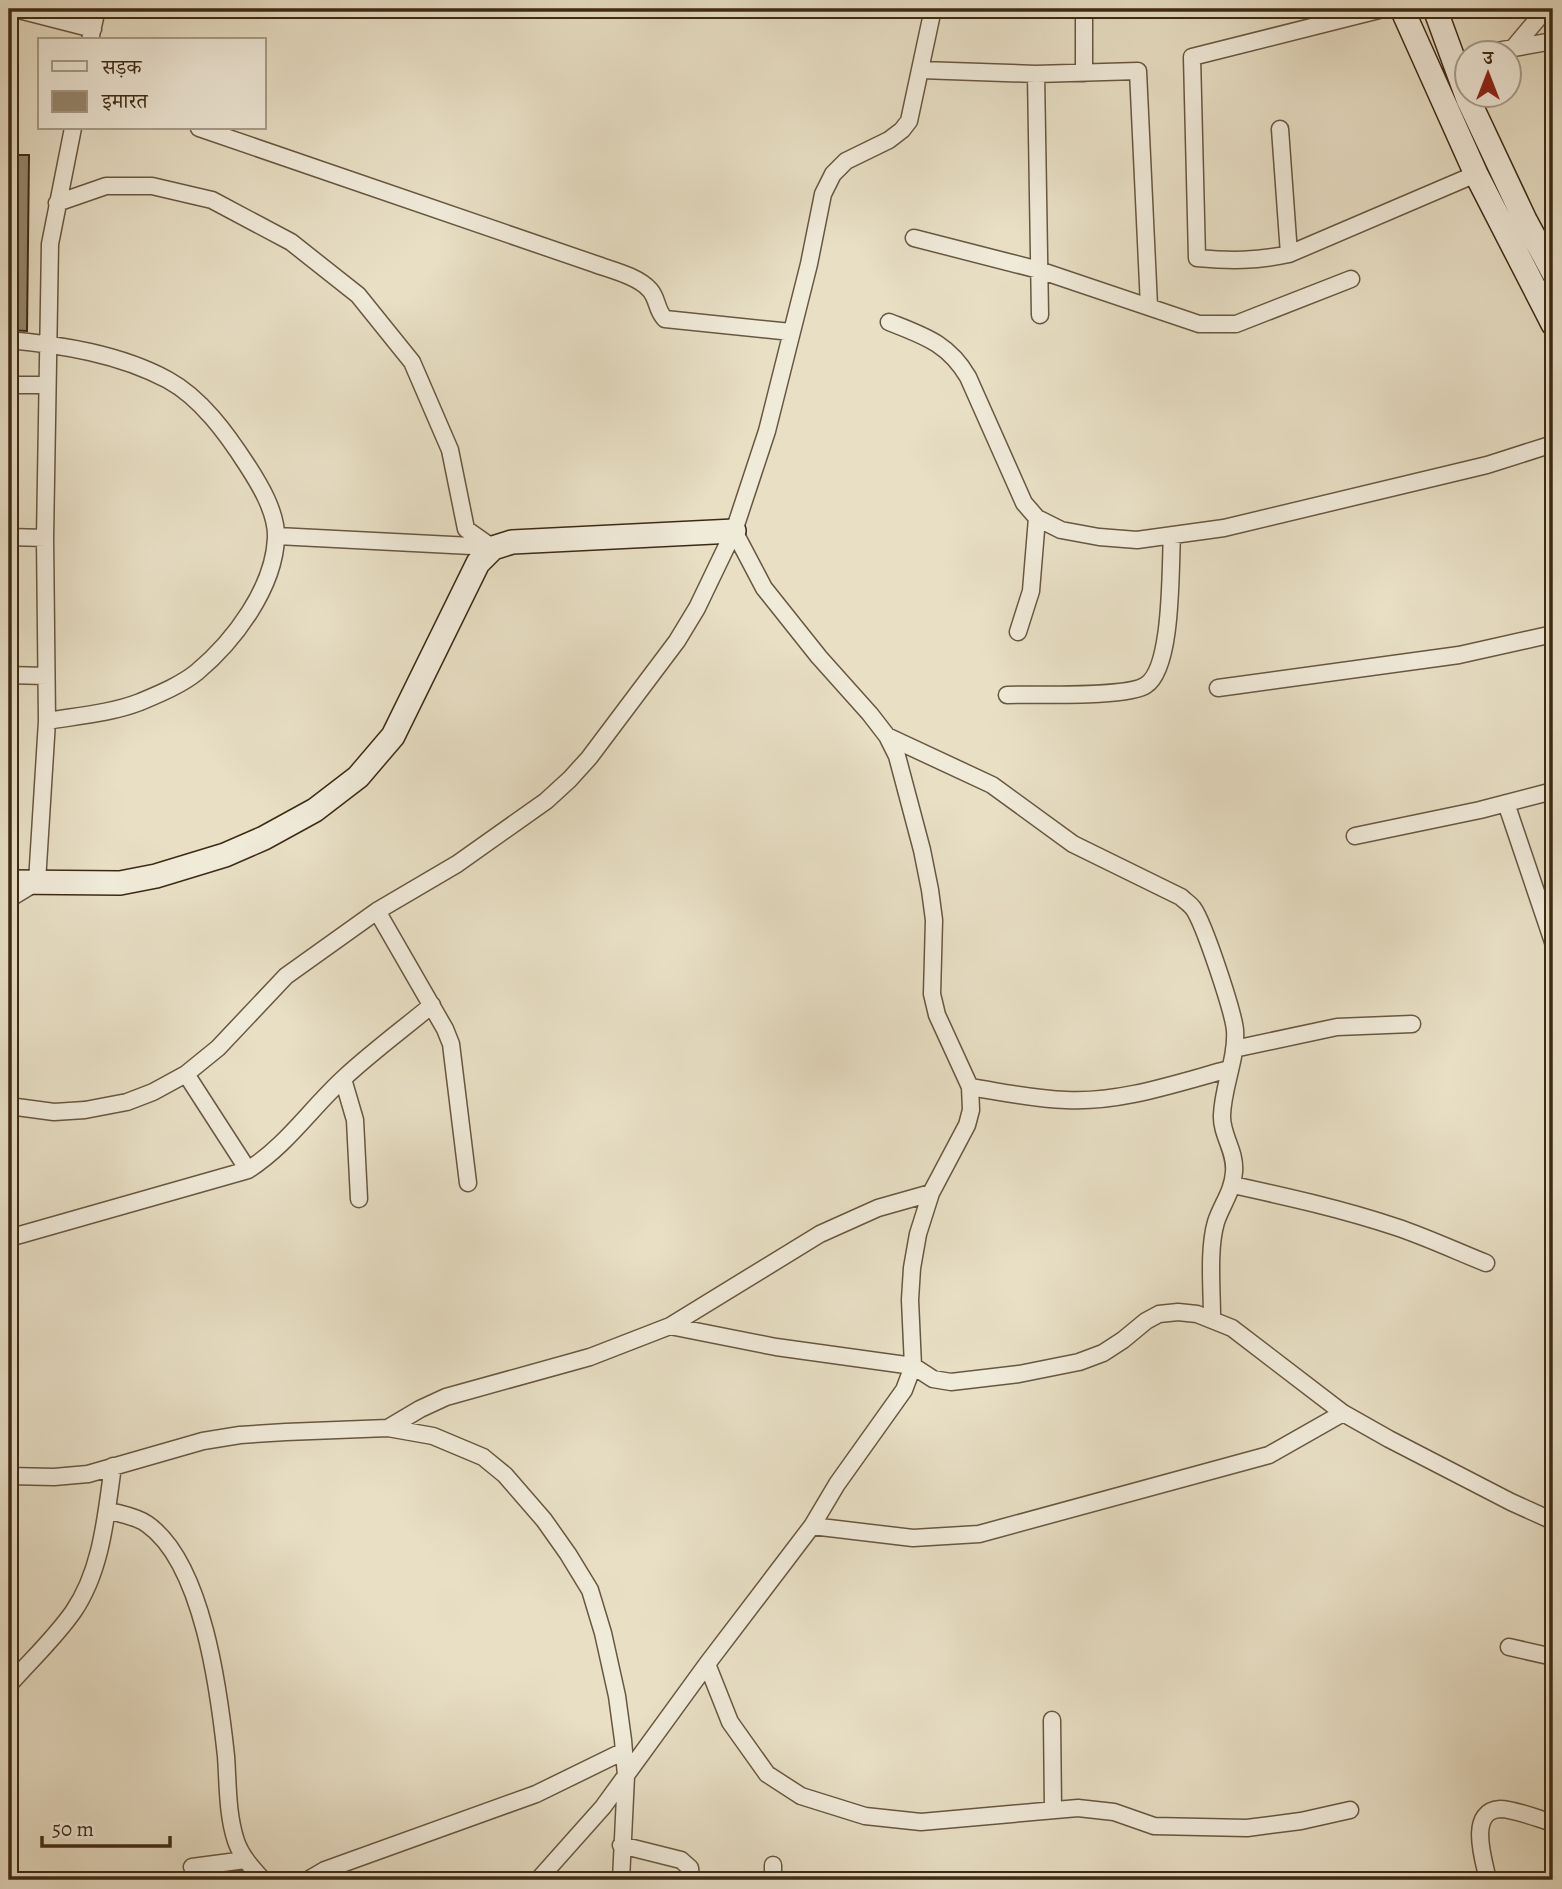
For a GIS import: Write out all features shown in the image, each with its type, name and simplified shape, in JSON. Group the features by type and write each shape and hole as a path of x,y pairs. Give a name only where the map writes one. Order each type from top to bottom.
{"street":[{"path":"15,9 91,35 97,9"},
{"path":"9,1106 54,1112 85,1110 127,1102 153,1092 186,1074 218,1048 286,976 377,911 457,864 531,812 570,779 589,758 677,641 697,608 734,531 766,431 809,264 823,194 833,174 846,161 889,140 909,121 933,9"},
{"path":"1084,9 1084,73"},
{"path":"1383,9 1192,57 1197,258 1257,261 1289,254 1476,174"},
{"path":"1402,9 1476,174 1553,324"},
{"path":"1435,9 1454,46"},
{"path":"1522,38 1546,9"},
{"path":"1524,45 1553,41"},
{"path":"921,70 1036,74 1138,71 1149,306"},
{"path":"1036,74 1040,315"},
{"path":"1472,108 1553,272"},
{"path":"1280,129 1289,254"},
{"path":"37,883 47,721 45,538 50,244 73,130"},
{"path":"205,130 635,280 649,288 658,312 665,319 791,332"},
{"path":"57,203 106,186 152,186 212,200 291,243 358,295 412,362 450,450 466,529 493,548"},
{"path":"914,238 1039,270 1199,324 1236,324 1351,279"},
{"path":"889,322 932,340 959,361 1024,503 1037,518 1061,530 1137,540 1224,528 1461,472 1553,444"},
{"path":"9,340 47,344 111,358 169,380 217,424 255,477 273,517 276,536 271,571 248,613 222,648 195,674 137,703 47,721"},
{"path":"9,385 46,385"},
{"path":"1018,632 1031,590 1037,518"},
{"path":"276,536 493,548 512,542 734,531"},
{"path":"542,1879 603,1807 706,1664 812,1526 837,1484 904,1390 913,1366 910,1300 912,1268 930,1193 967,1125 971,1110 970,1087 937,1015 932,994 934,920 930,890 897,756 887,736 771,597 734,531"},
{"path":"1007,695 1125,692 1146,686 1157,675 1165,651 1172,535"},
{"path":"9,537 45,538"},
{"path":"9,882 120,883 156,876 225,855 264,838 315,810 358,777 393,736 478,564 493,548"},
{"path":"1218,688 1460,655 1553,634"},
{"path":"9,676 46,676"},
{"path":"887,736 992,785 1073,844 1181,897 1193,909 1203,929 1235,1030 1222,1114 1223,1129 1235,1167 1233,1185 1217,1221 1213,1241 1212,1318"},
{"path":"1355,836 1553,791"},
{"path":"1506,803 1553,942"},
{"path":"9,899 37,883"},
{"path":"377,911 432,1005 451,1044 468,1183"},
{"path":"9,1238 248,1170 270,1157 343,1079 432,1005"},
{"path":"1234,1049 1337,1027 1412,1024"},
{"path":"970,1087 1032,1097 1091,1099 1158,1088 1230,1069"},
{"path":"186,1074 248,1170"},
{"path":"343,1079 355,1120 359,1199"},
{"path":"1233,1185 1303,1200 1363,1217 1486,1263"},
{"path":"388,1428 446,1397 590,1357 670,1326 820,1234 878,1208 930,1193"},
{"path":"670,1326 776,1347 913,1366 933,1379 951,1382 1019,1374 1079,1362 1103,1353 1159,1314 1197,1314 1232,1328 1343,1413 1498,1496 1553,1521"},
{"path":"812,1526 913,1538 979,1534 1132,1490 1269,1455 1343,1413"},
{"path":"9,1476 54,1477 88,1474 159,1452 240,1434 388,1428 433,1436 483,1457 505,1475 544,1520 590,1590 617,1696 624,1751 626,1776 621,1880"},
{"path":"9,1685 49,1643 74,1609 86,1587 96,1561 113,1466"},
{"path":"107,1510 145,1522 166,1539 184,1570 210,1651 236,1842 245,1860 263,1880"},
{"path":"1509,1647 1553,1657"},
{"path":"706,1664 730,1722 767,1774 801,1796 865,1816 921,1822 1078,1808 1114,1812 1154,1826 1247,1828 1301,1821 1350,1810"},
{"path":"1052,1720 1053,1809"},
{"path":"308,1880 325,1870 536,1794 624,1751"},
{"path":"1488,1880 1480,1839 1480,1824 1487,1813 1499,1809 1553,1823"},
{"path":"621,1845 681,1860 690,1868 691,1880"},
{"path":"191,1867 245,1860"}],"building":[{"path":"9,155 29,155 27,331 9,330"}]}
